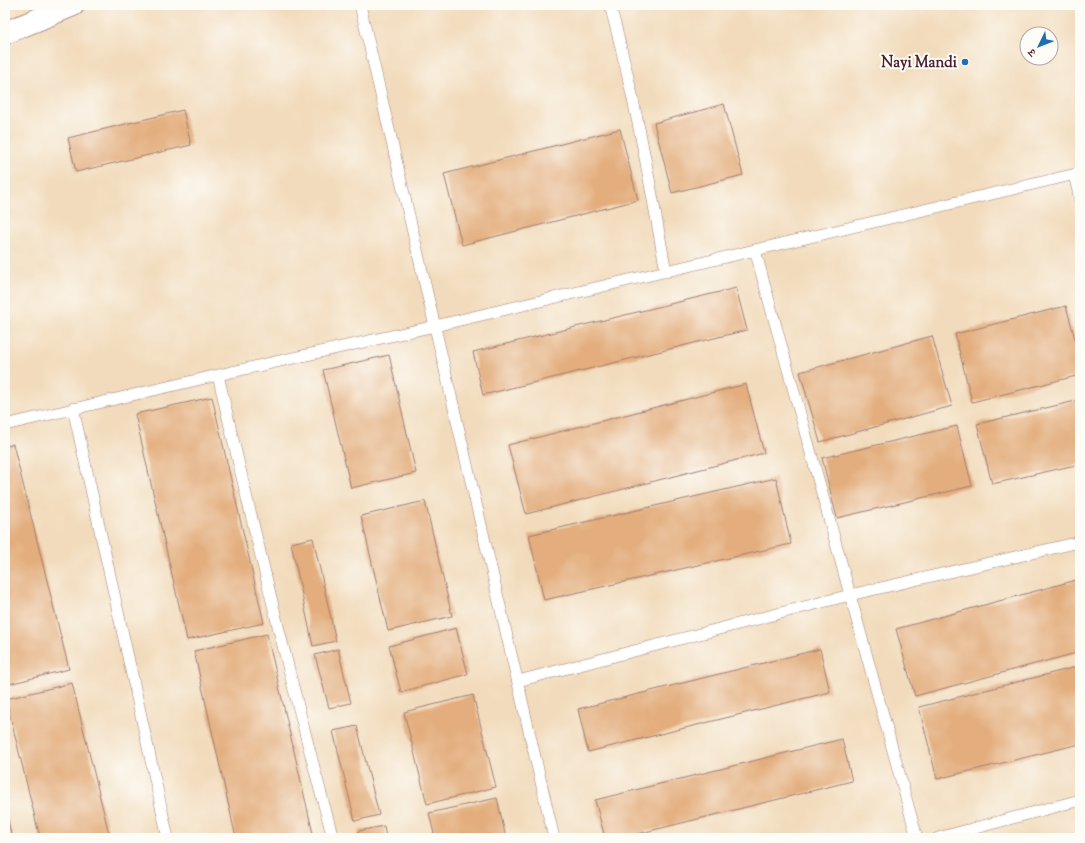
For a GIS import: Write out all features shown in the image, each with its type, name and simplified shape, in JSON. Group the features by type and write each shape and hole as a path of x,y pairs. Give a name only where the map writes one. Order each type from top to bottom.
{"main road":[{"path":"5,33 73,5"}],"lane":[{"path":"360,5 554,838"},
{"path":"610,5 620,41 644,150 666,272"},
{"path":"5,425 218,374 435,326 666,272 1077,174 1080,199"},
{"path":"755,250 917,838"},
{"path":"218,374 304,732 333,838"},
{"path":"73,408 168,838"},
{"path":"518,681 850,595 1080,542"},
{"path":"938,838 1080,800"}],"building":[{"path":"724,104 743,175 672,193 654,123"},
{"path":"183,110 191,145 76,172 68,138"},
{"path":"620,129 638,200 462,245 444,174"},
{"path":"736,288 747,330 483,395 473,352"},
{"path":"1066,306 1080,357 1080,375 972,402 955,334"},
{"path":"932,336 952,406 820,442 800,372"},
{"path":"389,355 416,473 351,488 323,370"},
{"path":"746,384 764,453 526,514 508,445"},
{"path":"212,397 264,623 187,640 135,414"},
{"path":"1080,400 1080,464 992,484 977,424"},
{"path":"957,426 972,486 837,518 822,458"},
{"path":"13,444 69,669 5,685 5,447"},
{"path":"776,478 791,544 544,600 529,535"},
{"path":"425,501 452,616 388,631 361,516"},
{"path":"313,538 336,641 313,646 291,543"},
{"path":"1080,579 1080,652 915,696 896,629"},
{"path":"456,628 468,674 401,692 389,646"},
{"path":"267,634 314,838 236,838 194,651"},
{"path":"338,649 351,703 329,708 315,655"},
{"path":"820,649 830,692 588,752 578,709"},
{"path":"1080,666 1080,744 937,779 919,707"},
{"path":"72,683 110,838 40,838 6,699"},
{"path":"473,695 496,787 427,804 404,712"},
{"path":"357,726 379,815 355,821 333,731"},
{"path":"842,739 852,781 621,838 605,838 595,800"},
{"path":"497,798 506,838 435,838 429,813"},
{"path":"6,812 12,838 5,838"},
{"path":"384,826 386,838 360,838 358,831"}],"place":[{"name":"Nayi Mandi","path":"965,62"}]}
